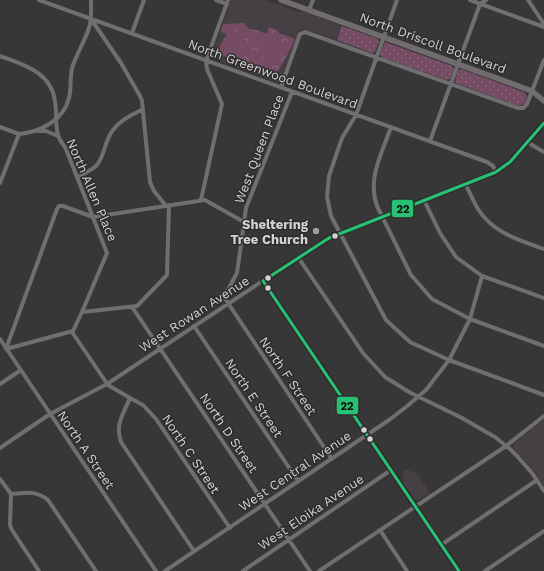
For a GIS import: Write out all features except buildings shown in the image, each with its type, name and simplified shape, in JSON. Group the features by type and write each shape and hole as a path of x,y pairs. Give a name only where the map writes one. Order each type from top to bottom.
{"main road":[{"name":"North Driscoll Boulevard","path":"281,0 532,91 544,101"}],"street":[{"name":"North Greenwood Boulevard","path":"39,0 487,162 493,166 496,172"},
{"path":"37,131 56,118 67,105 71,70 90,27 91,0"},
{"path":"132,33 144,0"},
{"path":"201,200 222,104 207,69 206,60 228,2 216,0"},
{"path":"309,10 313,0"},
{"path":"397,0 356,115 342,138 329,176 327,187 329,207 340,233 386,320 410,342 449,360 544,395"},
{"path":"470,0 544,25"},
{"path":"430,141 480,4 486,0"},
{"path":"528,0 544,25"},
{"path":"82,312 139,305 167,274 167,206 154,191 150,182 143,109 140,96 121,63 91,19"},
{"name":"West Queen Place","path":"281,87 300,34 303,32 376,57"},
{"name":"North Allen Place","path":"0,56 28,66 46,80 53,93 58,136 66,149 107,253 72,332"},
{"path":"376,57 518,108 523,108 526,106 544,60"},
{"name":"West Queen Place","path":"228,304 224,298 224,295 237,273 246,208 292,92"},
{"path":"77,177 91,170 99,163 106,140 114,128 126,118 143,109"},
{"name":"West Rowan Avenue","path":"0,448 50,414 107,384 320,243 340,233 496,172 510,162 544,123"},
{"path":"0,127 19,134 46,131 58,136"},
{"path":"391,127 373,180 374,198 411,275 432,299 470,319 544,346"},
{"path":"0,183 19,134"},
{"path":"527,142 544,152"},
{"path":"465,184 478,209 490,224 509,237 544,249"},
{"path":"6,349 58,207 63,206 93,217 207,200 244,222"},
{"path":"424,200 440,233 456,256 482,276 544,298"},
{"path":"298,257 363,353 386,377 409,392 484,430 517,456 544,491"},
{"name":"West Central Avenue","path":"165,571 399,413 426,390 449,360 470,319 482,276"},
{"path":"263,281 459,571"},
{"name":"North F Street","path":"228,304 332,459"},
{"name":"North D Street","path":"132,307 310,571"},
{"name":"North E Street","path":"194,326 298,481"},
{"path":"6,349 72,332 107,384"},
{"name":"North A Street","path":"0,339 156,571"},
{"path":"0,384 21,370"},
{"name":"North C Street","path":"107,384 143,405 156,419 230,528"},
{"path":"130,398 118,424 118,433 121,442 194,551"},
{"path":"319,571 506,446 544,416"},
{"name":"West Eloika Avenue","path":"243,571 391,470"},
{"path":"0,479 11,494 10,525 12,530 39,571"},
{"path":"441,545 537,480"},
{"path":"11,494 32,492 48,500 96,571"},
{"path":"380,530 406,570"},
{"path":"485,571 544,531"}],"shaded area":[{"path":"231,0 265,0 279,5 282,4 284,7 299,12 304,11 342,26 337,40 305,29 300,30 278,83 211,58"},
{"path":"544,420 544,486 513,446 514,443"},
{"path":"404,469 417,473 430,493 419,500 414,499 403,483"}],"green space":[{"path":"245,23 250,29 267,33 269,27 279,33 295,39 276,74 274,75 219,54 218,49 227,34 221,32 223,24"},
{"path":"342,26 378,39 379,42 375,52 372,53 337,40"},
{"path":"231,30 240,34 245,42 246,51 242,60 221,53 219,50"},
{"path":"265,36 286,43 288,46 276,66 271,65 263,55 262,45"},
{"path":"385,42 452,66 454,69 450,79 447,80 382,57 380,54"},
{"path":"461,69 524,92 527,96 525,103 519,106 456,83 455,81 458,71"}],"transit line":[{"name":"22","path":"459,571 263,281 329,238 496,172 510,162 544,123"}],"place":[{"name":"Sheltering Tree Church","path":"316,231"}]}
